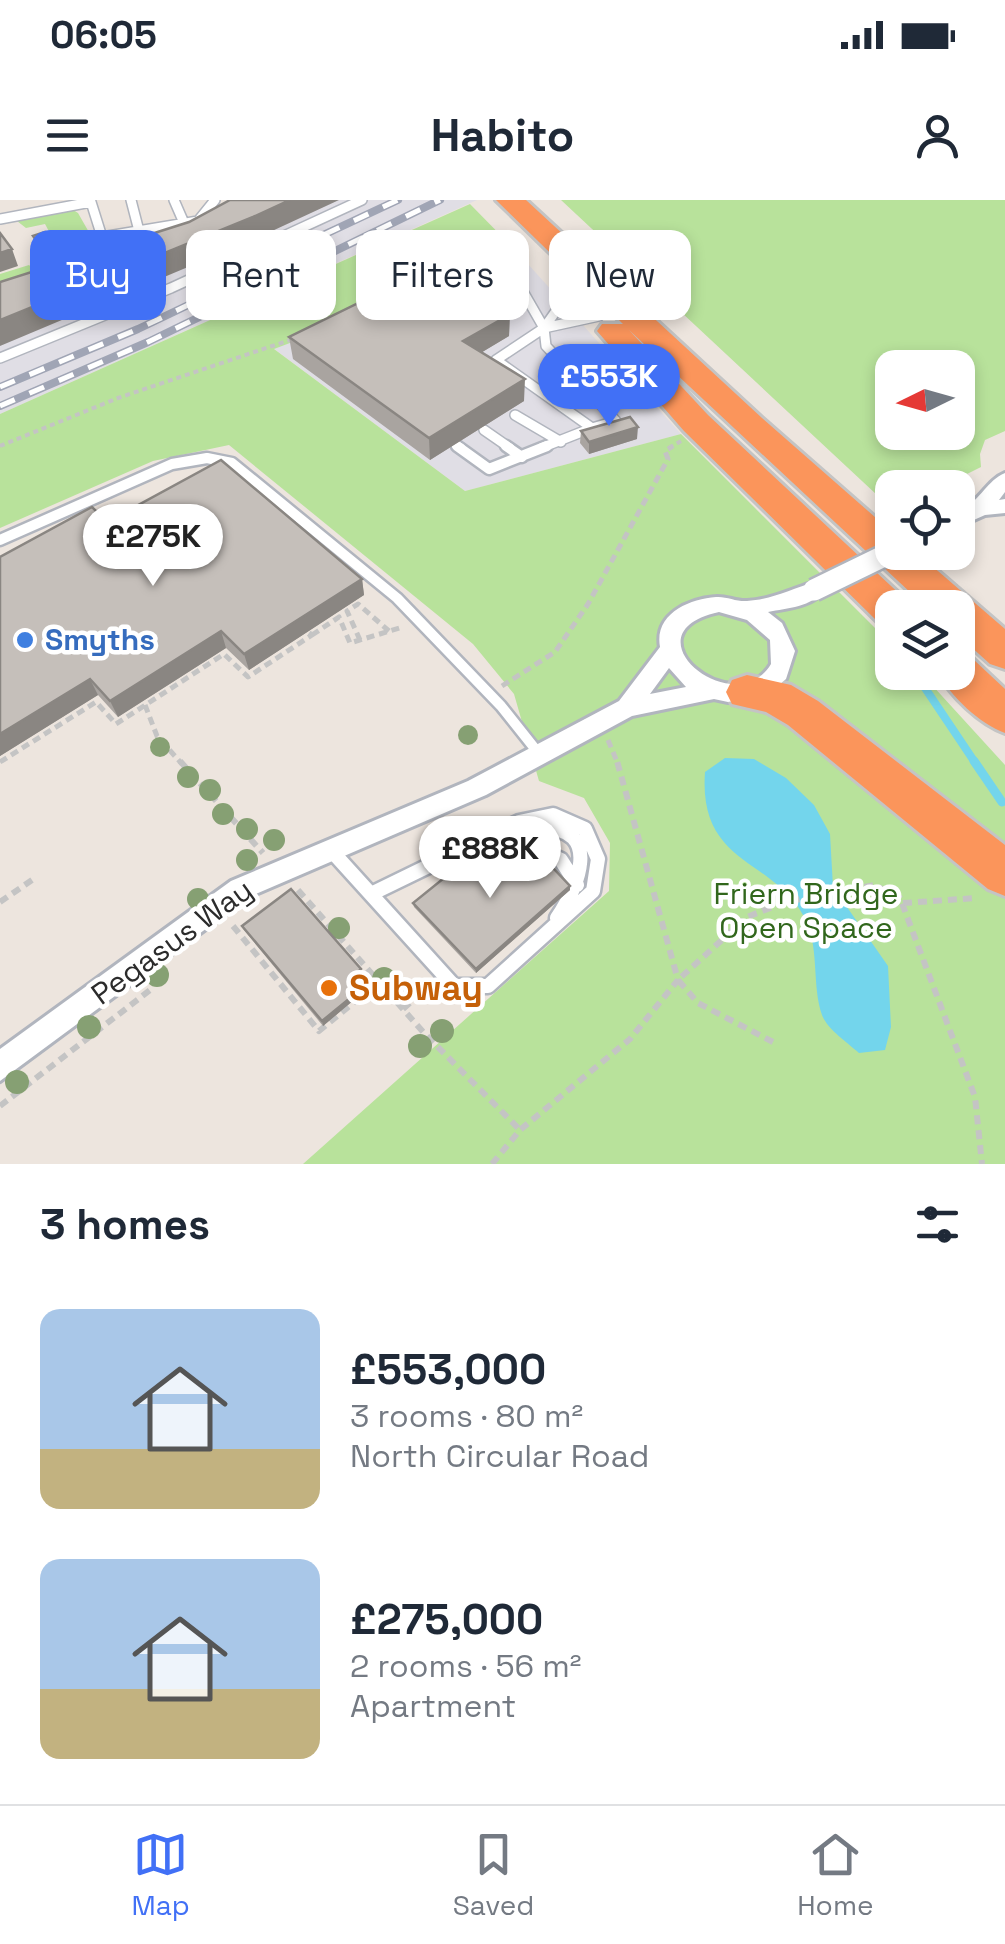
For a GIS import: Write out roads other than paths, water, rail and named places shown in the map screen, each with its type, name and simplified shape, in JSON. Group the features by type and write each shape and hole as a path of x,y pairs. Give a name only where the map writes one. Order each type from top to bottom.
{"highway":[{"path":"489,200 549,264"},
{"path":"510,200 750,426 933,590"},
{"path":"601,320 658,384 875,595"},
{"path":"975,627 1005,653"},
{"path":"975,687 1005,715"},
{"path":"730,691 776,697 803,712 996,886"}],"street":[{"path":"981,509 1005,479"},
{"path":"975,512 1005,506"},
{"path":"746,609 773,628 782,643 784,654 776,676 730,691 682,674 669,652 670,632 685,613 709,605 746,609 808,593 875,560"},
{"path":"782,643 808,593"},
{"name":"Pegasus Way","path":"627,708 669,652"},
{"name":"Pegasus Way","path":"0,1068 240,889 477,788 627,708 730,691"}],"lane":[{"path":"130,200 139,230"},
{"path":"174,200 184,223"},
{"path":"145,230 198,221 215,200"},
{"path":"0,358 172,288 362,200"},
{"path":"0,218 43,204 90,201 100,230"},
{"path":"456,445 488,469 616,421 546,346 544,328 529,302"},
{"path":"544,328 549,320"},
{"path":"564,320 544,328 496,360 592,428"},
{"path":"515,414 561,442"},
{"path":"484,430 522,457"},
{"path":"0,540 172,464 212,457 241,467 397,598 490,694 540,754"},
{"path":"329,848 370,894 454,986 488,986 593,892 598,860 585,829 553,815 519,822 370,894"},
{"path":"467,848 516,840 533,829 565,834 574,841 583,873 578,889 542,937"},
{"path":"516,840 563,862 573,870 578,889"}],"water":[{"path":"725,758 754,759 786,778 814,805 830,834 833,887 888,966 891,1027 885,1050 859,1053 828,1025 819,1004 807,923 778,885 742,859 714,827 706,804 705,772"}],"waterway":[{"path":"926,690 976,764"},
{"path":"974,761 1002,802"}],"railway":[{"path":"334,230 398,200"},
{"path":"0,406 148,342 440,200"},
{"path":"0,387 186,306"}],"place":[{"name":"Smyths","path":"25,640"},
{"name":"Subway","path":"329,988"}],"park label":[{"name":"Friern Bridge Open Space","path":"806,911"}]}
